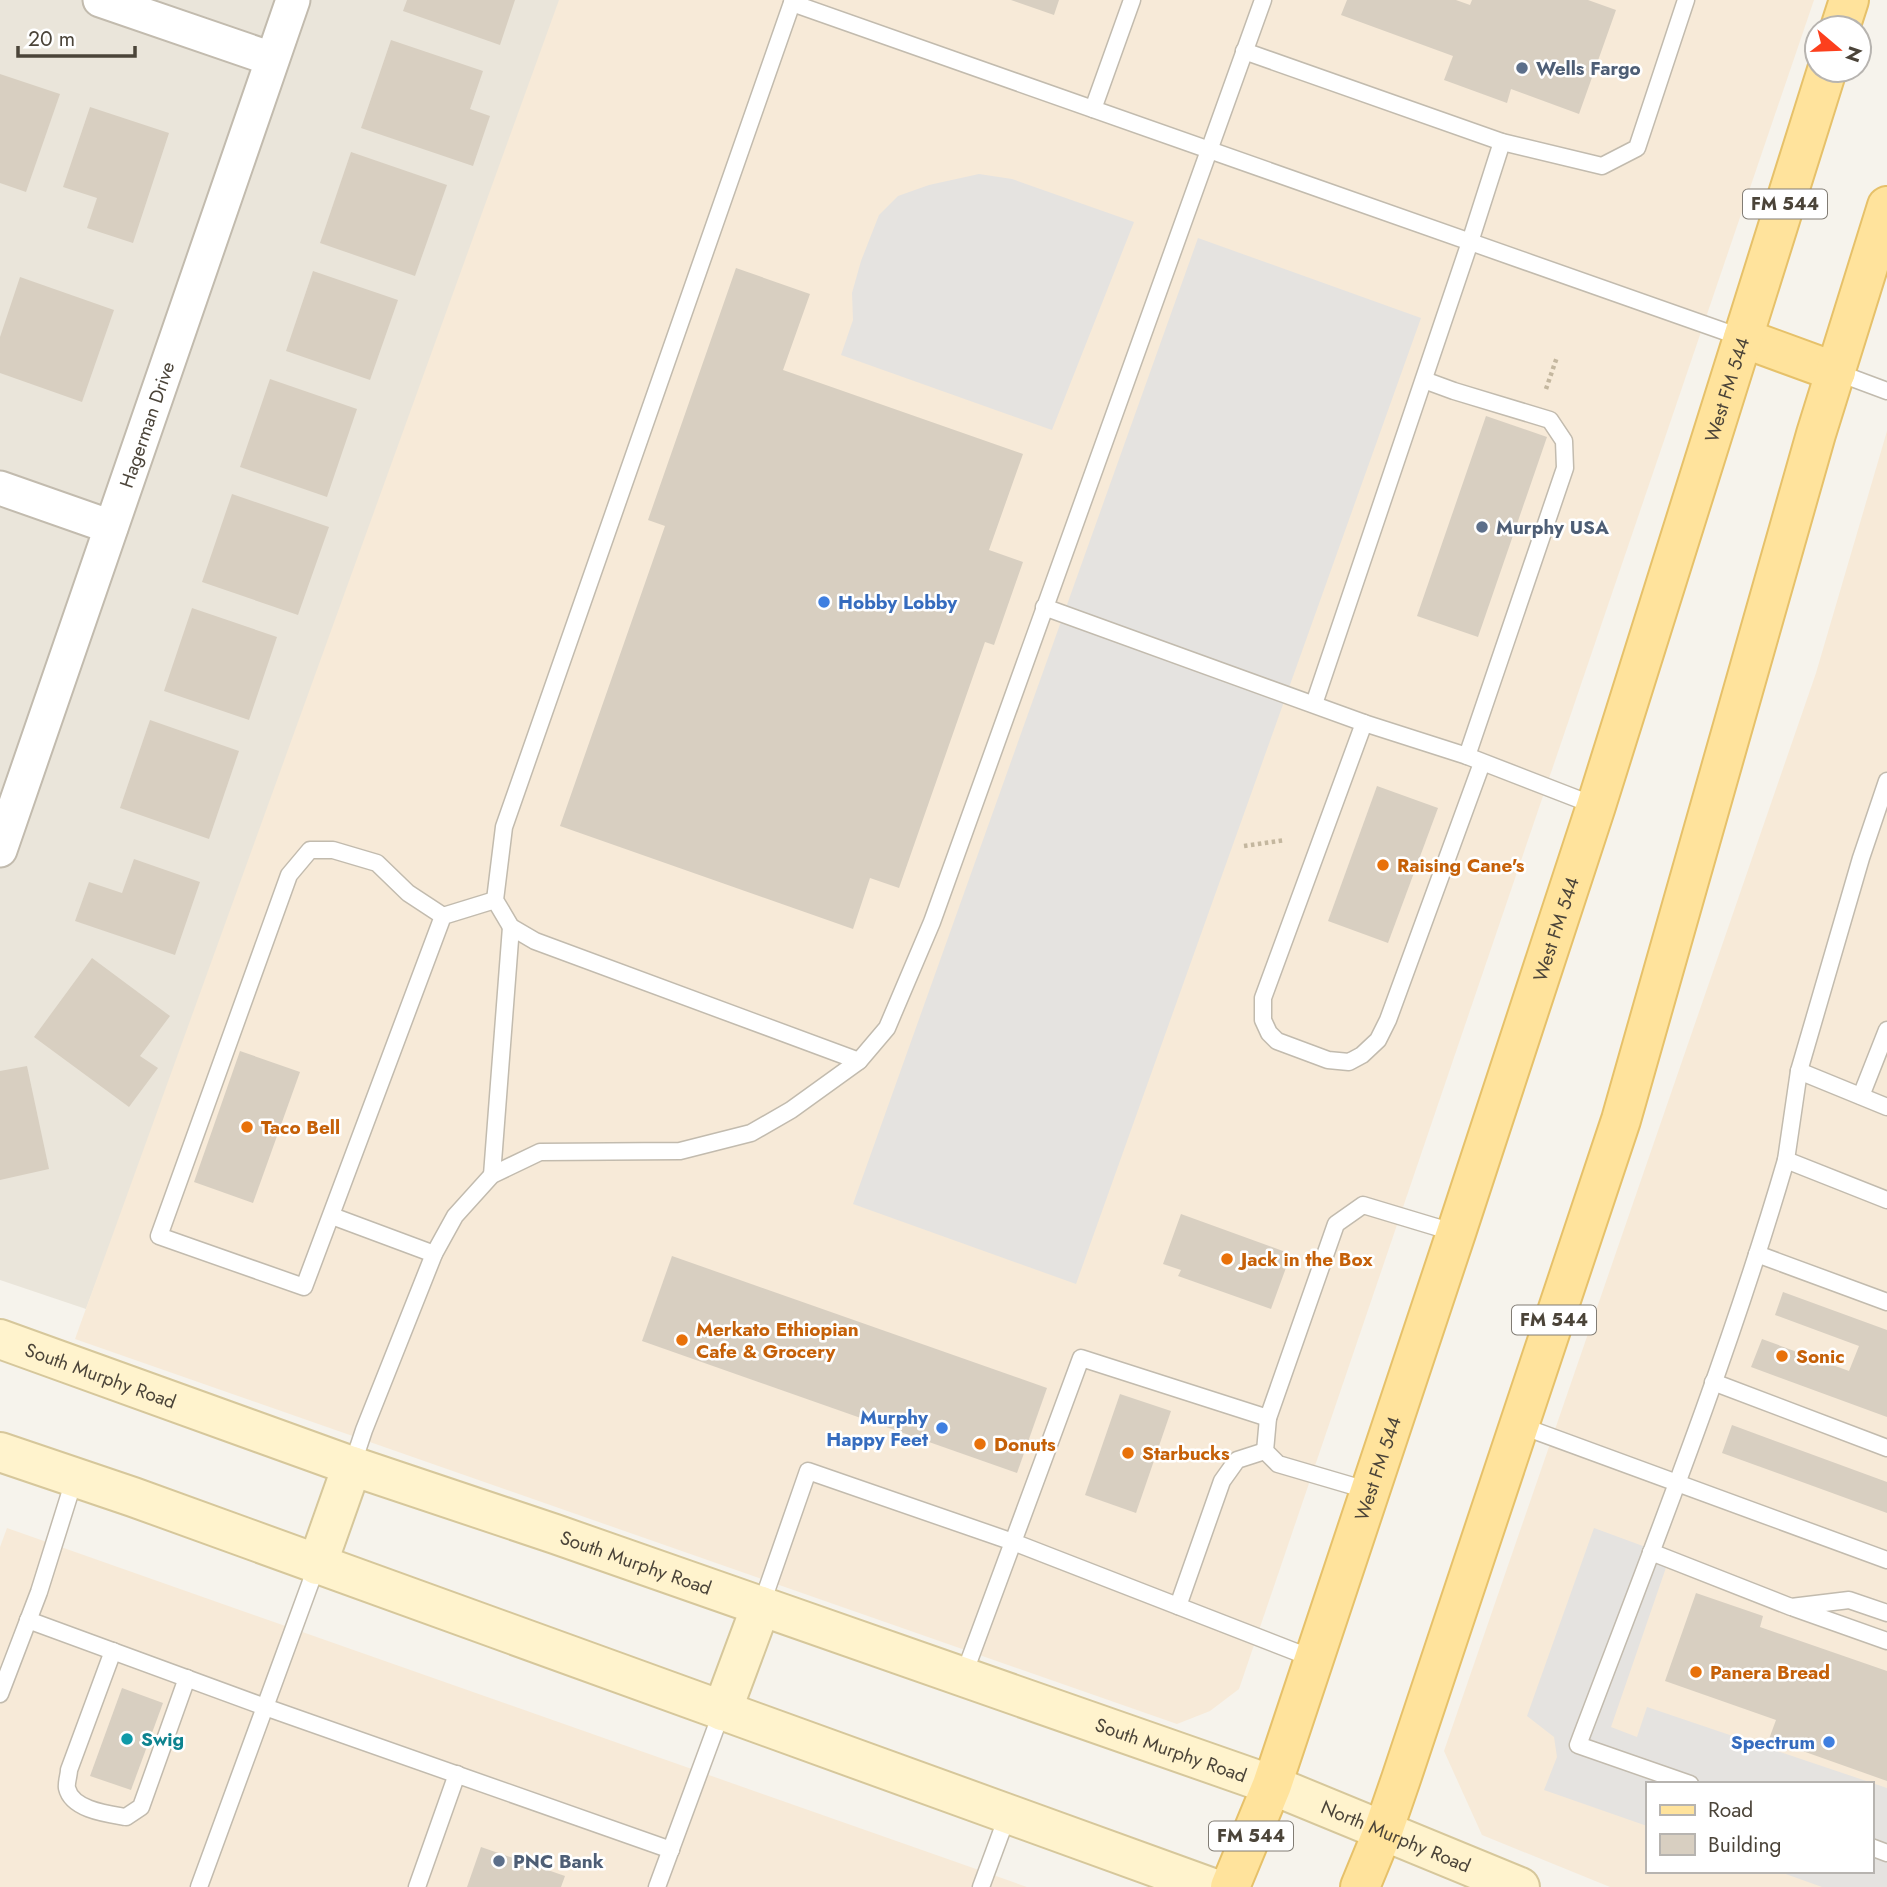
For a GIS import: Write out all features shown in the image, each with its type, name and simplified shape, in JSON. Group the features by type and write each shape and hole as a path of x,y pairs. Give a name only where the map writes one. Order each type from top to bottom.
{"main road":[{"name":"West FM 544","path":"1272,1785 1457,1233 1596,806 1823,84"},
{"name":"FM 544","path":"1360,1887 1383,1831 1621,1120 1744,686 1887,206"},
{"path":"1743,338 1836,372"},
{"name":"South Murphy Road","path":"0,1339 352,1466 1272,1785"},
{"path":"0,1452 133,1497 1210,1887"},
{"path":"317,1564 352,1466"},
{"path":"722,1711 761,1606"},
{"name":"FM 544","path":"1230,1887 1272,1785"},
{"name":"North Murphy Road","path":"1272,1785 1520,1887"}],"street":[{"path":"100,0 272,59"},
{"name":"Hagerman Drive","path":"0,850 293,0"},
{"path":"0,488 111,527"}],"lane":[{"path":"1093,109 1132,0"},
{"path":"352,1466 434,1254 455,1216 492,1175 540,1152 680,1151 751,1133 791,1110 859,1061 887,1028 932,922 1263,0"},
{"path":"1244,51 1502,142 1602,166 1637,148 1686,0"},
{"path":"859,1061 535,941 511,927 495,900 504,827 793,2 1743,338"},
{"path":"1314,704 1502,142"},
{"path":"1836,372 1887,391"},
{"path":"1424,380 1550,420 1564,441 1565,468 1466,756"},
{"path":"1044,607 1364,723 1466,756 1596,806"},
{"path":"1364,723 1263,999 1262,1020 1277,1041 1328,1060 1349,1062 1362,1055 1378,1040 1388,1020 1482,763"},
{"path":"1684,1782 1578,1745 1678,1483 1757,1254 1786,1160 1799,1071 1861,858 1887,781"},
{"path":"310,850 333,850 377,863 408,893 443,916 304,1287 159,1236 289,876 310,850"},
{"path":"443,916 495,900"},
{"path":"492,1175 511,927"},
{"path":"1861,1096 1887,1030"},
{"path":"1799,1071 1887,1107"},
{"path":"1786,1160 1887,1200"},
{"path":"1265,1451 1268,1418 1336,1224 1363,1205 1457,1233"},
{"path":"332,1216 434,1254"},
{"path":"1757,1254 1887,1302"},
{"path":"963,1677 1081,1358 1268,1418"},
{"path":"1713,1382 1887,1448"},
{"path":"1520,1425 1887,1560"},
{"path":"1265,1451 1278,1464 1370,1491"},
{"path":"1178,1606 1222,1481 1237,1460 1265,1451"},
{"path":"761,1606 808,1471 1013,1542 1314,1659"},
{"path":"0,1694 39,1592 75,1477"},
{"path":"1651,1552 1887,1641"},
{"path":"199,1887 317,1564"},
{"path":"1791,1607 1849,1600 1887,1614"},
{"path":"28,1620 671,1850"},
{"path":"113,1651 69,1770 67,1788 74,1800 88,1807 126,1817 141,1807 187,1678"},
{"path":"657,1887 722,1711"},
{"path":"417,1887 457,1774"},
{"path":"981,1887 1008,1814"}],"path":[{"path":"1546,388 1557,357"},
{"path":"1244,846 1285,840"}],"shaded area":[{"path":"0,0 561,0 142,1161 86,1309 0,1280"},
{"path":"559,0 1814,0 1809,14 1803,14 1803,32 1239,1689 1210,1711 1177,1724 75,1339"},
{"path":"979,174 1012,179 1134,222 1052,430 841,355 853,320 852,293 879,215 898,196 929,185"},
{"path":"1198,238 1421,318 1076,1284 853,1204"},
{"path":"1887,431 1887,1887 1610,1887 1482,1835 1444,1751 1816,673"},
{"path":"7,1528 1027,1887 0,1887 0,1547"},
{"path":"1594,1528 1670,1556 1611,1727 1637,1737 1647,1707 1869,1782 1646,1782 1646,1826 1544,1790 1557,1757 1554,1737 1527,1716"},
{"path":"1873,1783 1887,1788 1887,1887 1822,1887 1783,1873 1873,1873"}],"building":[{"path":"407,0 515,0 500,45 403,11"},
{"path":"1011,0 1059,0 1054,15"},
{"name":"Wells Fargo","path":"1347,0 1456,0 1470,5 1472,0 1588,0 1616,10 1579,114 1511,89 1507,103 1444,80 1453,56 1341,15"},
{"path":"391,40 483,71 470,109 490,116 473,166 361,128"},
{"path":"0,74 60,94 26,192 0,183"},
{"path":"90,107 169,133 133,243 87,228 97,198 63,187"},
{"path":"351,152 447,185 415,276 320,243"},
{"name":"Hobby Lobby","path":"736,268 810,294 783,370 1023,454 989,550 1023,562 994,645 985,642 899,888 870,878 853,929 560,826 665,526 648,520"},
{"path":"313,271 398,300 370,380 286,351"},
{"path":"20,277 114,310 82,402 0,373 0,337"},
{"path":"270,379 357,409 327,497 240,467"},
{"name":"Murphy USA","path":"1486,416 1547,437 1478,637 1417,616"},
{"path":"232,494 329,527 298,615 202,582"},
{"path":"192,608 277,637 249,720 164,691"},
{"path":"150,720 239,751 209,839 120,808"},
{"name":"Raising Cane's","path":"1377,786 1438,808 1388,943 1328,921"},
{"path":"134,859 200,882 175,955 75,921 89,882 122,893"},
{"path":"92,958 170,1016 140,1056 158,1068 129,1107 34,1037"},
{"name":"Taco Bell","path":"240,1051 300,1072 253,1203 194,1182"},
{"path":"27,1066 49,1169 0,1180 0,1071"},
{"name":"Jack in the Box","path":"1181,1214 1291,1254 1271,1309 1178,1276 1181,1270 1163,1264"},
{"path":"672,1256 1047,1388 1017,1473 642,1341"},
{"name":"Sonic","path":"1783,1292 1887,1330 1887,1417 1751,1367 1762,1339 1849,1371 1859,1346 1775,1315"},
{"name":"Starbucks","path":"1120,1394 1171,1411 1136,1513 1085,1495"},
{"path":"1732,1425 1887,1482 1887,1513 1722,1453"},
{"path":"1696,1593 1763,1616 1760,1627 1887,1671 1887,1781 1769,1739 1776,1720 1665,1681"},
{"name":"Swig","path":"122,1688 163,1703 131,1790 90,1776"},
{"name":"PNC Bank","path":"481,1847 565,1876 561,1887 467,1887"}],"place":[{"name":"Wells Fargo","path":"1522,68"},
{"name":"Murphy USA","path":"1482,527"},
{"name":"Hobby Lobby","path":"824,602"},
{"name":"Raising Cane's","path":"1383,865"},
{"name":"Taco Bell","path":"247,1127"},
{"name":"Jack in the Box","path":"1227,1259"},
{"name":"Merkato Ethiopian Cafe & Grocery","path":"682,1340"},
{"name":"Sonic","path":"1782,1356"},
{"name":"Murphy Happy Feet","path":"942,1428"},
{"name":"Donuts","path":"980,1444"},
{"name":"Starbucks","path":"1128,1453"},
{"name":"Panera Bread","path":"1696,1672"},
{"name":"Swig","path":"127,1739"},
{"name":"Spectrum","path":"1829,1742"},
{"name":"PNC Bank","path":"499,1861"}]}
